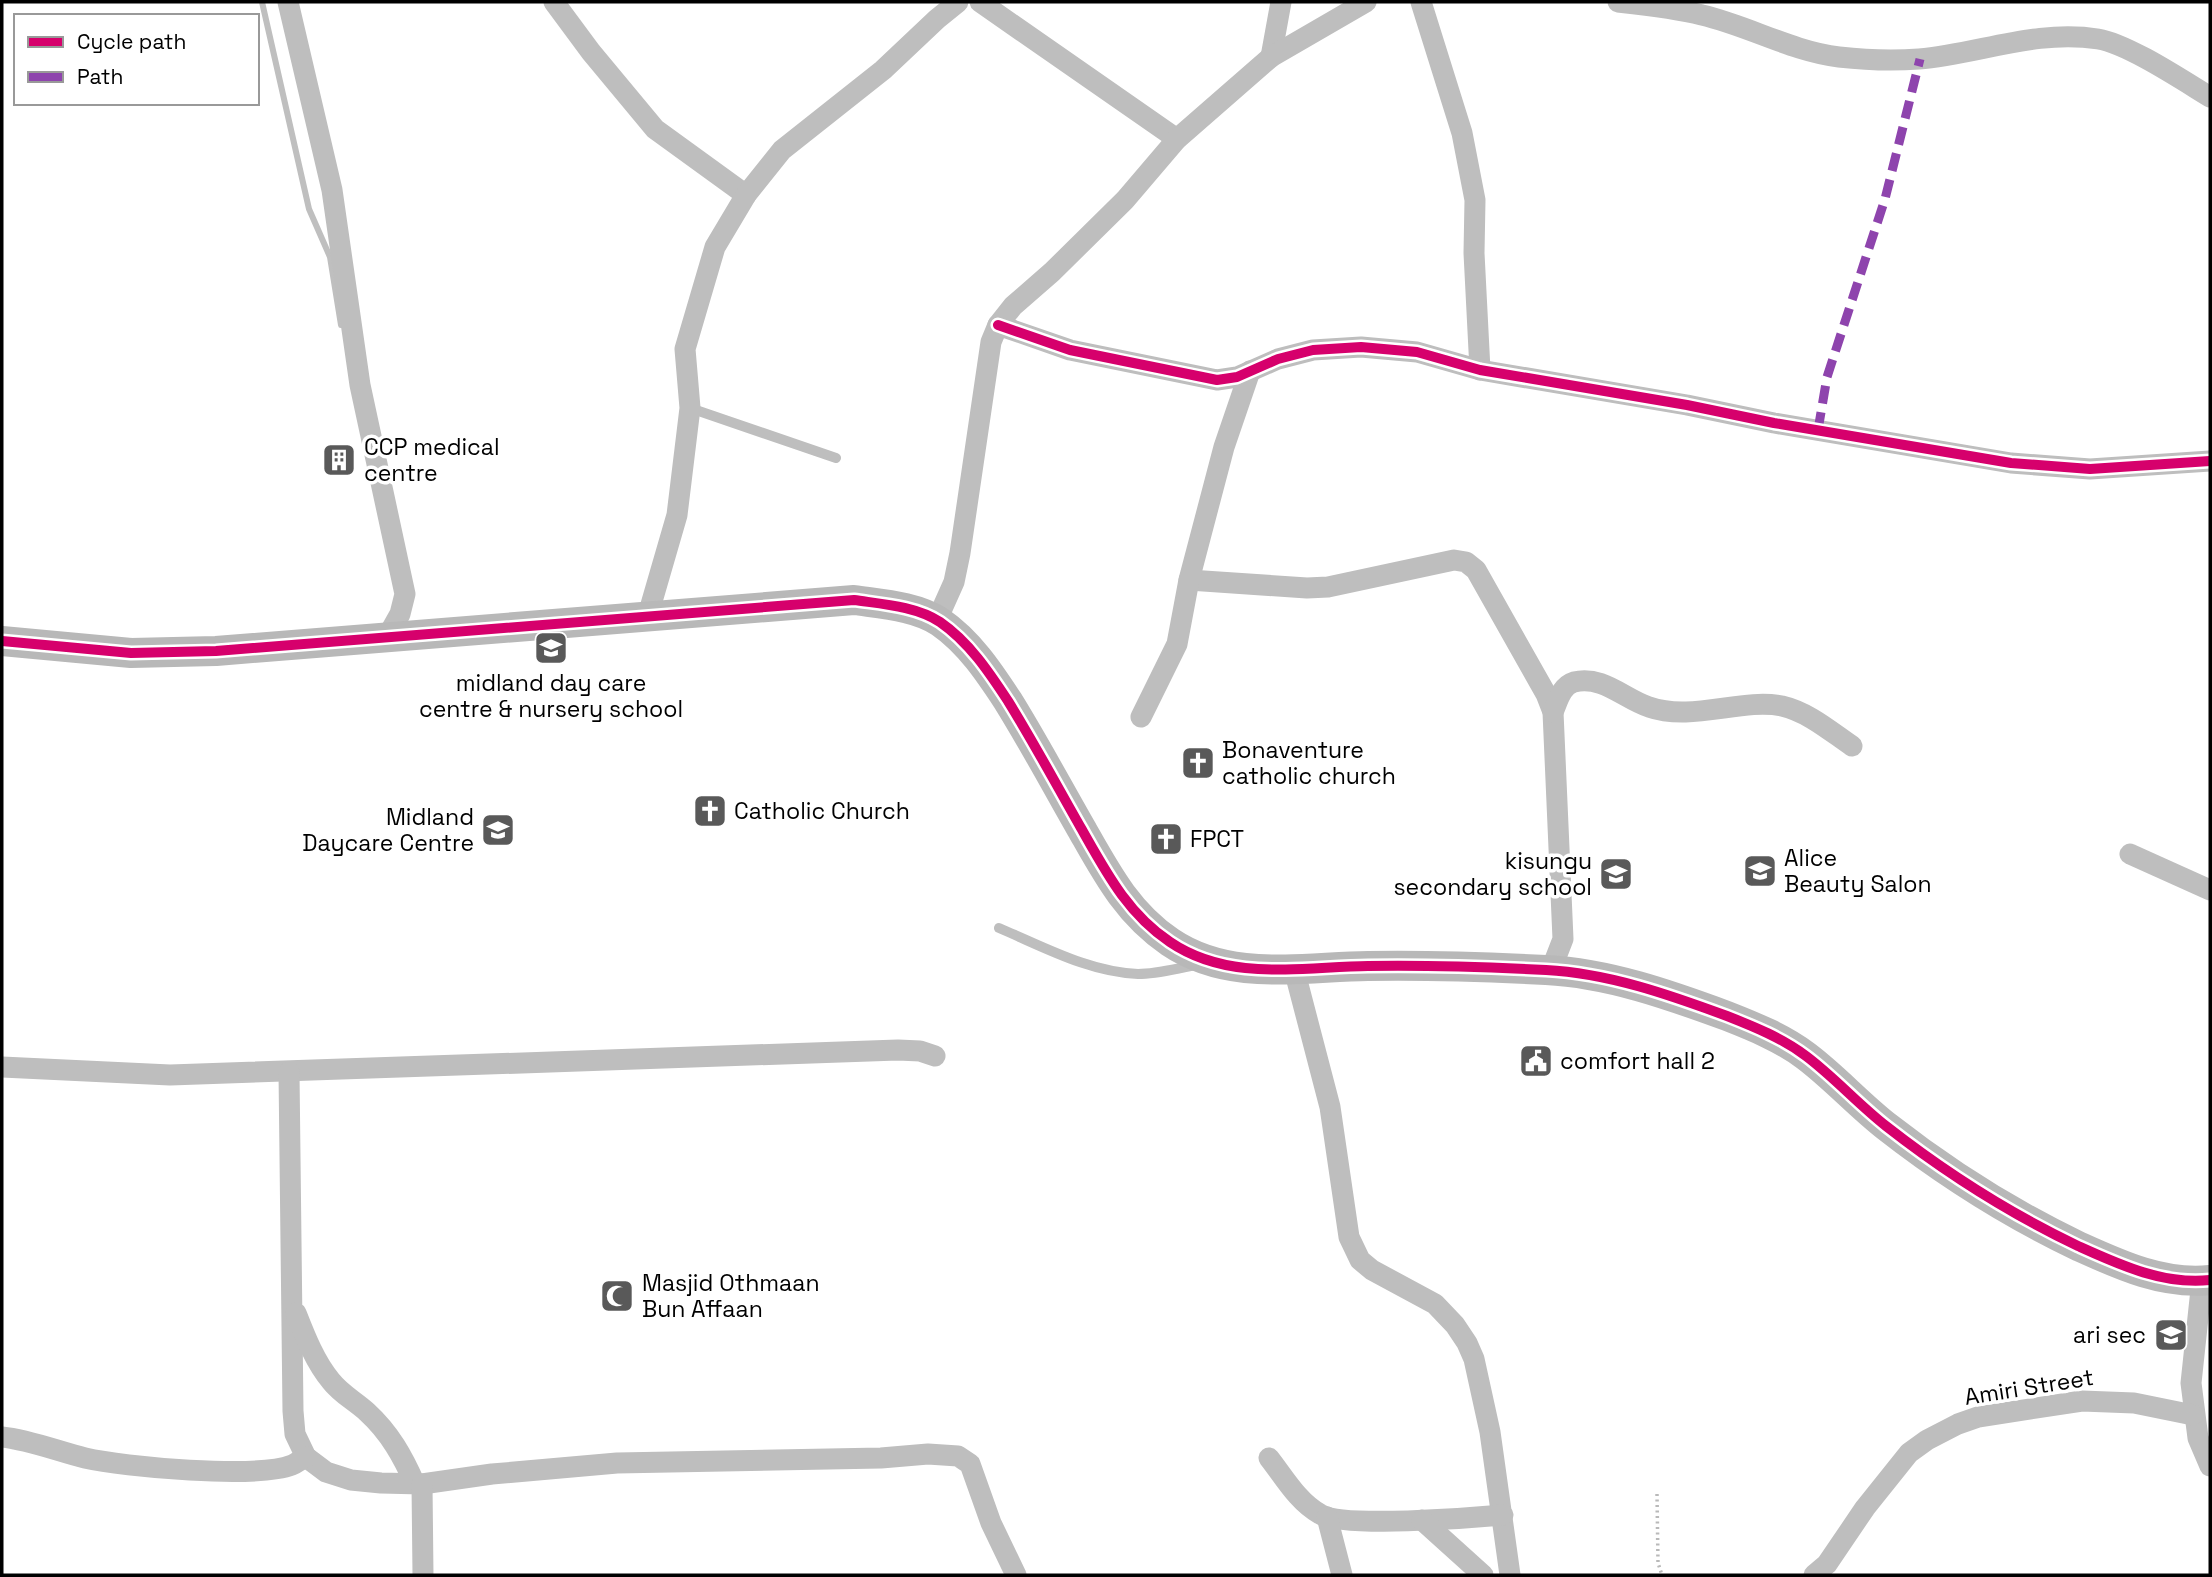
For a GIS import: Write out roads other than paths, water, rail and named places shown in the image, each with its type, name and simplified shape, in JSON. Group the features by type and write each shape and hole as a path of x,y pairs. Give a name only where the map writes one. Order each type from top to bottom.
{"street":[{"path":"288,2 332,190 360,385 405,594 400,614 386,639"},
{"path":"554,2 591,52 655,129 746,195"},
{"path":"648,615 677,514 690,408 685,349 715,247 746,195 782,150 883,70 958,2"},
{"path":"980,2 1177,139"},
{"path":"1271,57 1281,2"},
{"path":"937,620 954,582 991,342 998,326 1013,306 1052,272 1125,200 1177,139 1271,57 1366,2"},
{"path":"1421,2 1462,134 1475,200 1474,253 1480,370"},
{"path":"1618,2 1703,15 1784,44 1836,56 1878,61 1920,59 2018,41 2070,37 2100,39 2136,54 2210,97"},
{"path":"998,326 1070,350 1217,380 1237,377 1278,359 1312,350 1361,347 1417,352 1480,370 2011,463 2090,469 2210,461"},
{"path":"1141,717 1177,644 1189,580 1224,447 1250,371"},
{"path":"1189,580 1307,588 1328,587 1454,560 1466,562 1476,570 1546,694 1553,712 1563,939 1551,970"},
{"path":"2,641 131,653 216,651 854,600 900,607 937,620 986,667 1019,719 1117,892 1144,922 1172,944 1211,962 1246,970 1370,966 1551,970 1604,978 1673,997 1772,1034 1807,1057 1883,1124 1953,1176 2028,1222 2107,1259 2155,1277 2206,1280 2191,1383 2198,1438 2210,1466"},
{"path":"1553,712 1565,687 1575,682 1602,684 1616,688 1648,707 1670,711 1721,710 1754,705 1780,706 1800,712 1852,746"},
{"path":"2130,854 2210,890"},
{"path":"1294,968 1330,1107 1349,1237 1360,1260 1434,1304 1455,1325 1474,1359 1490,1432 1510,1575"},
{"path":"2,1067 170,1075 898,1050 920,1051 935,1056"},
{"path":"289,1072 295,1434 306,1457 326,1472 351,1480 419,1484 492,1474 617,1463 881,1458 928,1454 958,1456 970,1464 990,1523 1016,1575"},
{"path":"292,1304 329,1379 386,1432 399,1448 419,1484 423,1575"},
{"name":"Amiri Street","path":"1824,1572 1865,1508 1909,1453 1958,1424 1978,1417 2082,1401 2134,1403 2193,1415"},
{"path":"2,1437 17,1438 86,1458 152,1466 261,1470 291,1465 306,1457"},
{"path":"1269,1458 1300,1497 1321,1515 1328,1517 1356,1520 1422,1520 1503,1515"},
{"path":"1328,1517 1342,1575"},
{"path":"1422,1520 1483,1575"}],"lane":[{"path":"690,408 836,458"},
{"path":"999,928 1086,965 1116,972 1140,974 1211,962"}],"waterway":[{"path":"262,2 309,209 330,257 341,325"}],"place":[{"name":"CCP medical centre","path":"339,460"},
{"name":"midland day care centre & nursery school","path":"551,648"},
{"name":"Bonaventure catholic church","path":"1198,763"},
{"name":"Catholic Church","path":"710,811"},
{"name":"Midland Daycare Centre","path":"498,830"},
{"name":"FPCT","path":"1166,839"},
{"name":"Alice Beauty Salon","path":"1760,871"},
{"name":"kisungu secondary school","path":"1616,874"},
{"name":"comfort hall 2","path":"1536,1061"},
{"name":"Masjid Othmaan Bun Affaan","path":"617,1296"},
{"name":"ari sec","path":"2171,1335"}]}
